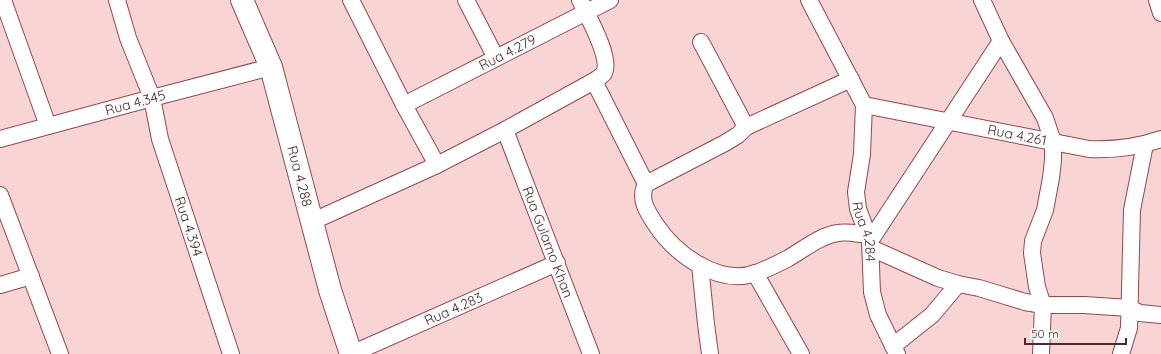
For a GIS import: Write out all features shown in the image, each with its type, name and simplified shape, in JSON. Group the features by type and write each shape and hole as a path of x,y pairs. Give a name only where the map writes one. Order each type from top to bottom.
{"street":[{"path":"3,0 48,126"},
{"name":"Rua 4.394","path":"117,0 128,38 152,98 160,139 231,354"},
{"name":"Rua 4.288","path":"243,0 271,67 311,222 330,290 351,354"},
{"path":"351,0 404,105 437,164"},
{"path":"466,0 496,58"},
{"name":"Rua 4.279","path":"404,105 496,58 583,6 610,0"},
{"path":"809,0 851,79 868,106"},
{"path":"982,0 1001,41 1044,118 1053,142 1051,178 1045,210 1033,241 1032,253 1037,287 1043,305 1041,354"},
{"path":"1157,0 1161,13"},
{"path":"311,222 437,164 504,130 594,81 604,74 606,64 605,53 583,6"},
{"path":"870,241 1001,41"},
{"path":"701,42 746,127"},
{"name":"Rua 4.345","path":"0,139 271,67"},
{"path":"851,79 746,127 738,135 725,143 646,184 643,190 643,196 650,215 662,234 680,252 700,265 718,273 739,276 756,273 787,259 829,235 838,233 870,241 938,278 979,288 1025,302 1043,305 1084,305 1129,308 1140,313 1161,315"},
{"path":"594,81 646,184"},
{"name":"Rua 4.261","path":"868,106 1083,148 1107,150 1145,144 1161,139"},
{"name":"Rua 4.284","path":"868,106 856,192 858,209 870,241 872,292 878,315 895,350"},
{"name":"Rua Gulamo Khan","path":"504,130 591,354"},
{"path":"1121,354 1129,328 1132,210 1145,144"},
{"path":"0,195 60,354"},
{"name":"Rua 4.283","path":"351,354 556,263"},
{"path":"700,265 710,354"},
{"path":"756,273 801,354"},
{"path":"0,285 31,276"},
{"path":"895,350 932,315 958,284"}]}
